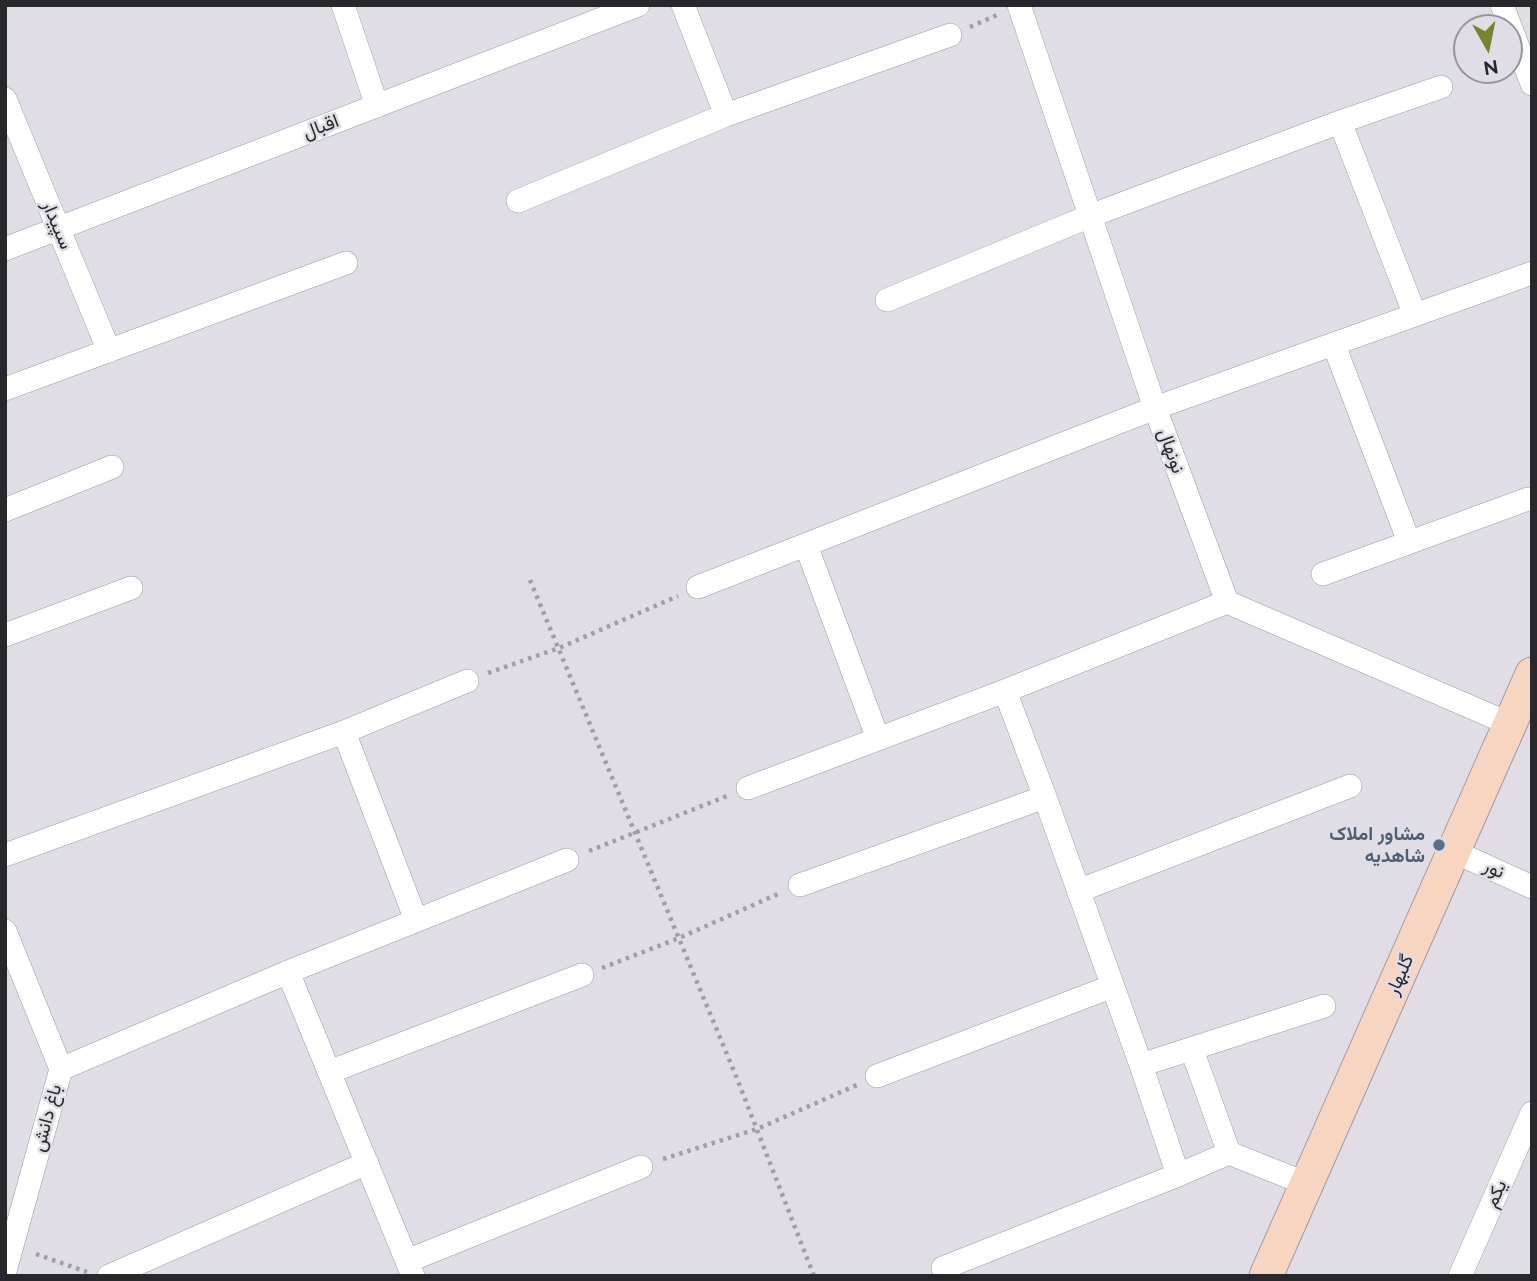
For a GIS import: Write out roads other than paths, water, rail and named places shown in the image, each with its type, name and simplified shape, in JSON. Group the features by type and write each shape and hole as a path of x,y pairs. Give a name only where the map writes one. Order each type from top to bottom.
{"street":[{"path":"343,5 377,106"},
{"name":"اقبال","path":"5,249 638,5"},
{"path":"683,5 726,115"},
{"path":"1502,5 1526,51 1532,84"},
{"name":"نونهال","path":"1019,6 1155,408 1227,602"},
{"path":"518,201 726,115 950,35"},
{"path":"887,300 1090,216 1340,121 1441,87"},
{"name":"سپیدار","path":"5,99 110,351"},
{"path":"1340,121 1415,315"},
{"path":"5,389 346,263"},
{"path":"698,587 1155,408 1532,273"},
{"path":"1334,345 1409,542"},
{"path":"5,510 112,467"},
{"path":"1323,574 1528,499"},
{"path":"806,545 878,739"},
{"path":"5,635 131,588"},
{"path":"748,788 1004,691 1227,602 1510,724"},
{"name":"گلبهار","path":"1266,1276 1532,674"},
{"path":"5,855 344,732 467,681"},
{"path":"1004,691 1113,986 1178,1175"},
{"path":"344,732 416,920"},
{"path":"1078,891 1350,786"},
{"path":"800,885 1045,797"},
{"name":"نور","path":"1455,852 1532,887"},
{"path":"61,1069 288,972 567,860"},
{"name":"باغ دانش","path":"5,931 61,1069 5,1271"},
{"path":"288,972 410,1268 641,1167"},
{"path":"329,1072 582,975"},
{"path":"877,1076 1113,986"},
{"path":"1141,1065 1324,1006"},
{"path":"1192,1050 1229,1153"},
{"name":"یکم","path":"1460,1276 1532,1112"},
{"path":"943,1268 1229,1153 1307,1184"},
{"path":"109,1276 367,1163"}],"place":[{"name":"مشاور املاک شاهدیه","path":"1439,845"}]}
